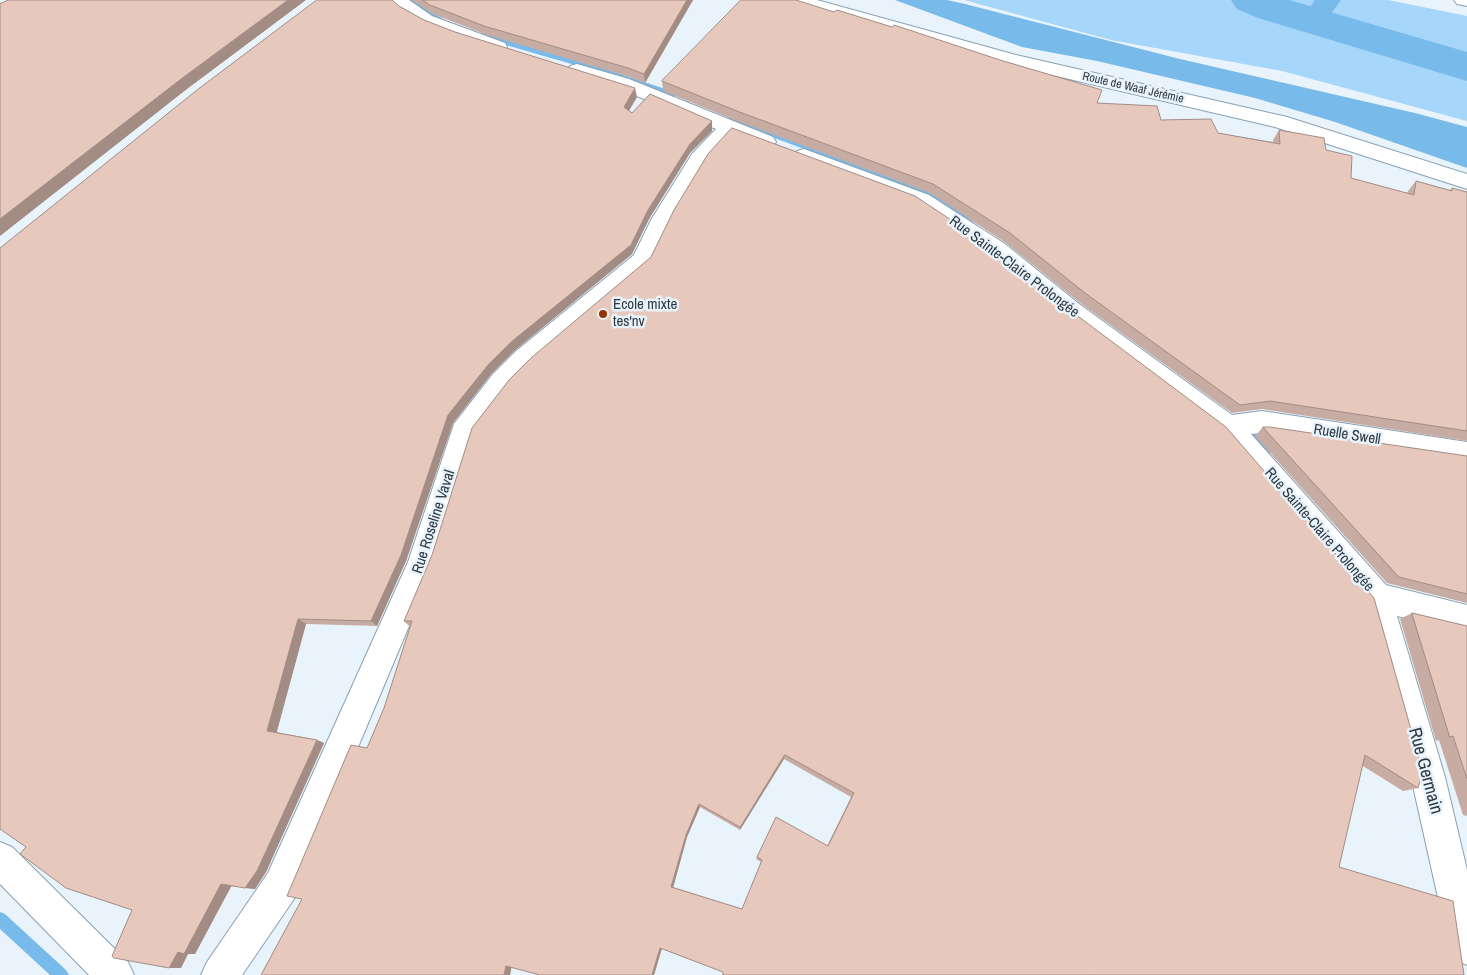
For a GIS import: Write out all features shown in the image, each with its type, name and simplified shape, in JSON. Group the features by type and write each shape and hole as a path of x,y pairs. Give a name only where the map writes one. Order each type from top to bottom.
{"street":[{"path":"397,0 426,20 479,41 517,52"},
{"name":"Route de Waaf Jérémie","path":"797,0 1012,60 1280,122 1467,182"},
{"path":"1463,0 1467,1"},
{"name":"Rue Sainte-Claire Prolongée","path":"555,64 622,83 729,128 921,200 997,250 1071,310 1228,426 1377,596 1467,619"},
{"name":"Rue Roseline Vaval","path":"220,975 281,886 422,562 463,432 502,381 524,359 642,260 662,220 699,159 729,128"},
{"name":"Ruelle Swell","path":"1228,426 1262,422 1467,453"},
{"name":"Rue Germain","path":"1377,596 1428,776 1467,946"},
{"path":"0,859 115,975"}],"shaded area":[{"path":"895,0 947,0 1180,59 1415,113 1467,127 1467,168 1335,122 1255,98 1097,61 1022,47"},
{"path":"964,0 1388,0 1467,16 1467,121 1282,71 1111,40"}],"building":[{"path":"9,0 288,0 181,79 0,219 0,4"},
{"path":"317,0 392,0 424,20 455,32 635,88 624,107 632,113 650,94 712,121 690,144 648,210 631,245 511,342 488,365 448,415 401,555 371,621 298,619 267,731 317,740 257,871 245,888 221,884 184,954 178,952 169,968 114,958 112,956 132,910 66,888 20,854 26,847 0,829 0,248 197,90"},
{"path":"423,0 687,0 644,74 484,26 430,5"},
{"path":"741,0 796,0 892,27 894,25 1000,60 1102,90 1097,103 1157,106 1161,120 1211,119 1218,133 1280,144 1279,130 1324,138 1326,150 1352,156 1351,178 1414,195 1416,181 1452,191 1452,188 1467,192 1467,431 1270,401 1240,405 1085,293 1010,233 933,184 662,81"},
{"path":"732,128 915,196 992,247 1067,308 1226,427 1374,598 1423,772 1418,788 1365,755 1339,867 1453,901 1464,975 723,975 723,972 660,948 652,975 540,975 506,966 504,975 261,975 302,899 287,896 351,745 367,748 384,708 412,621 404,621 432,555 472,428 509,380 531,358 651,257 674,210 708,154","holes":["785,755 854,793 828,846 776,817 757,857 762,860 742,909 671,887 686,835 699,804 740,827"]},
{"path":"1263,427 1467,456 1467,594 1399,577"},
{"path":"1412,613 1467,626 1467,779 1453,736 1450,737"}],"waterway":[{"path":"408,0 449,25"},
{"path":"1252,0 1273,9 1467,67"},
{"path":"1313,21 1328,0"},
{"path":"481,35 676,94"},
{"path":"732,119 852,164"},
{"path":"845,162 852,164 875,173 845,162"},
{"path":"852,164 882,174 918,190 952,209 982,233"},
{"path":"1249,429 1265,452"},
{"path":"0,919 61,975"}],"place":[{"name":"Ecole mixte tes'nv","path":"603,314"}]}
